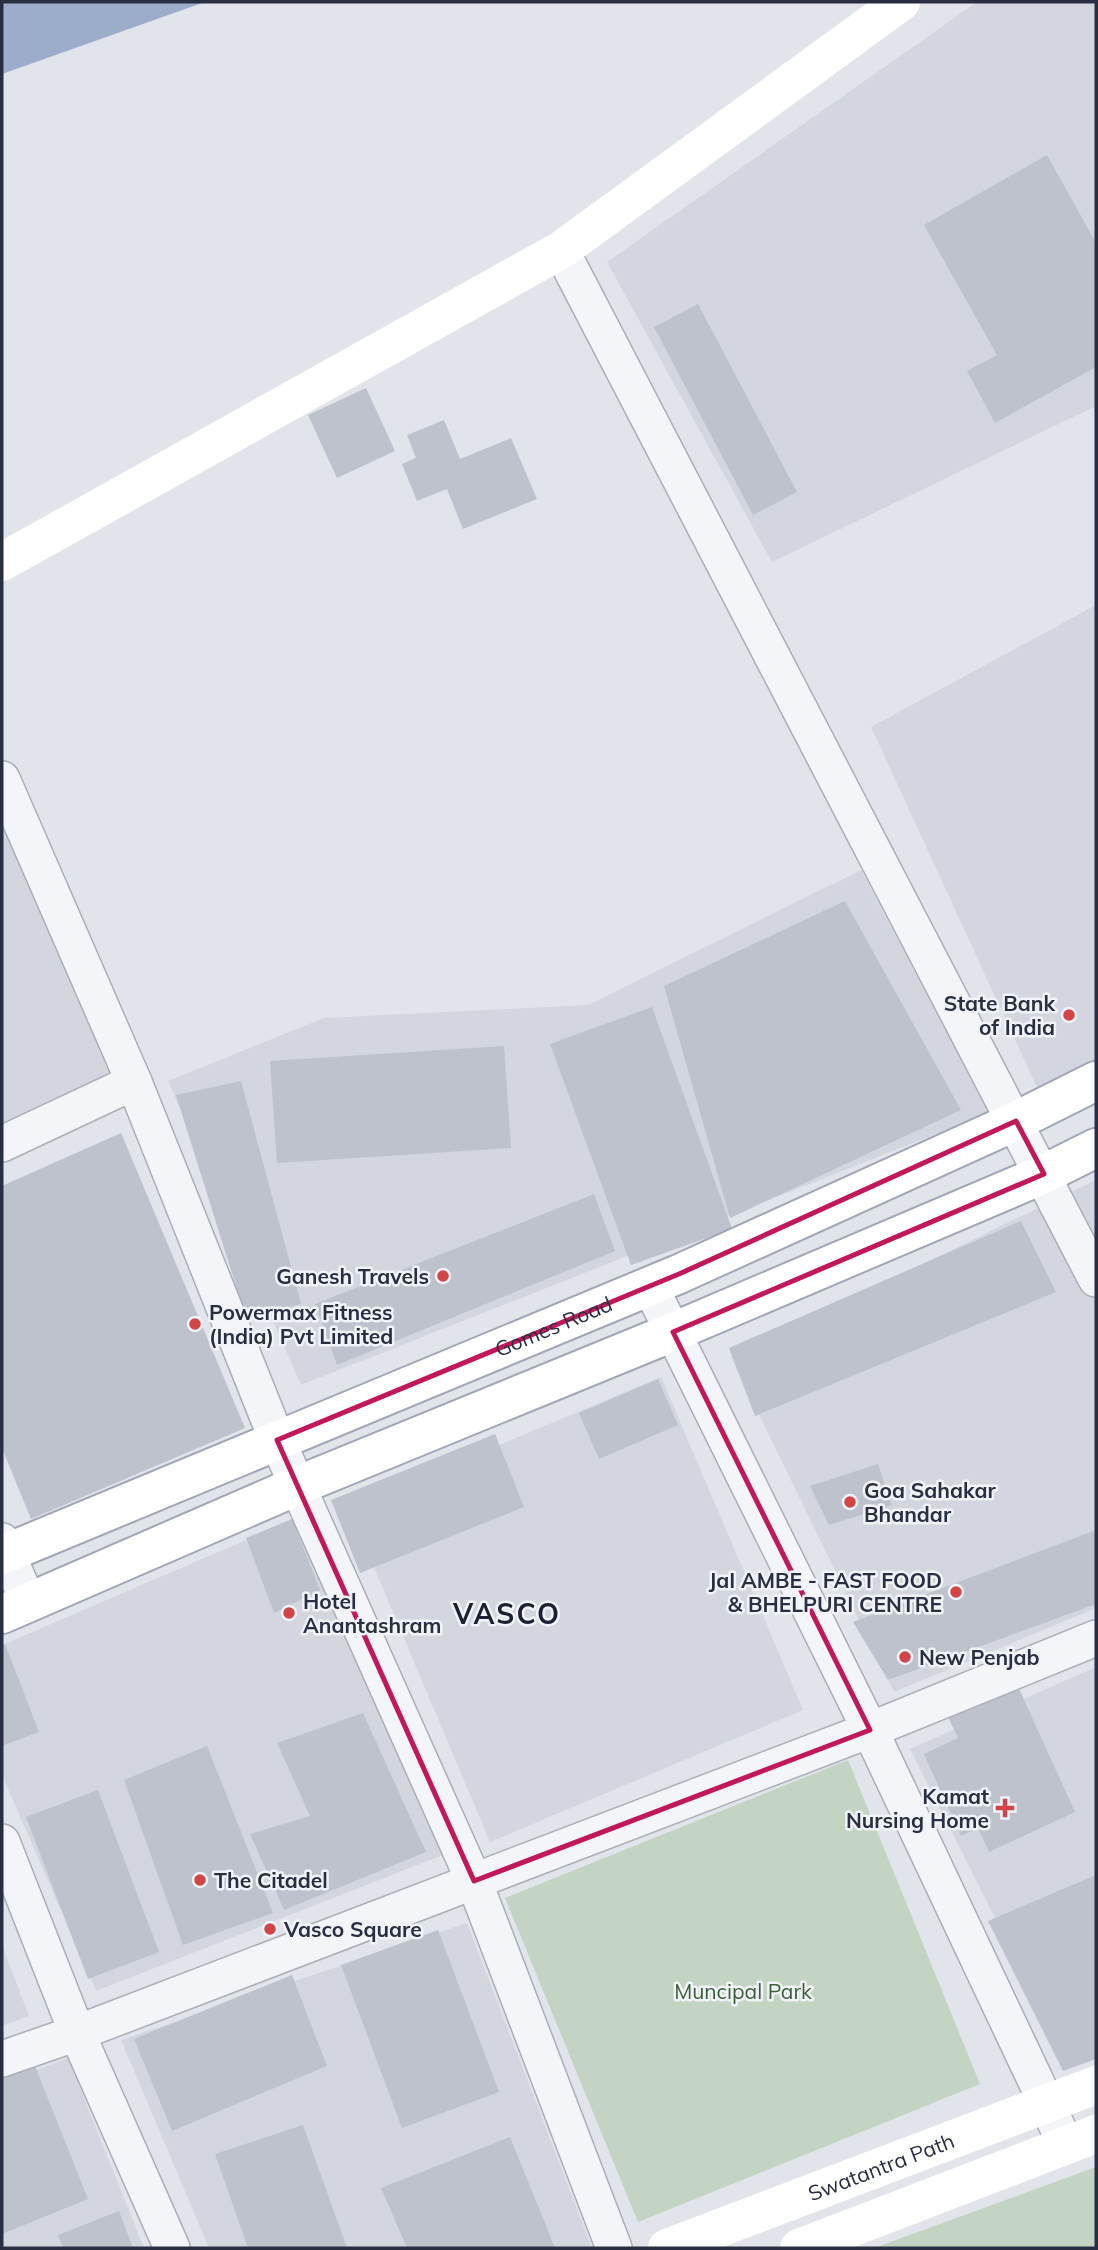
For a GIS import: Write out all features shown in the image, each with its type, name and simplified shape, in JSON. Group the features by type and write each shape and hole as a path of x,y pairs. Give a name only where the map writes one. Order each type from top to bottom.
{"main road":[{"path":"2,562 561,250 901,2"},
{"name":"Gomes Road","path":"3,1550 650,1286 1016,1121 1096,1081"},
{"path":"15,1608 299,1485 673,1332 1044,1174 1096,1148"},
{"name":"Swatantra Path","path":"667,2248 1096,2085"},
{"path":"799,2248 1081,2139"}],"street":[{"path":"561,250 1044,1174 1096,1279"},
{"path":"2,779 134,1082 277,1440 474,1881 614,2248"},
{"path":"2,1144 134,1082"},
{"path":"650,1286 870,1730 1046,2104 1081,2139"},
{"path":"3,1550 15,1608"},
{"path":"2,2059 77,2033 870,1730 1096,1638"},
{"path":"2,1842 77,2033 172,2248"}],"highlighted area":[{"path":"1016,1121 1044,1174 673,1332 870,1730 474,1881 277,1440 679,1274"}],"shaded area":[{"path":"977,2 1096,2 1096,406 772,562 607,262"},
{"path":"1096,605 1096,1065 1040,1094 871,727"},
{"path":"2,813 112,1078 2,1124"},
{"path":"861,870 989,1113 301,1385 168,1081 324,1018 588,1005"},
{"path":"1096,1180 1096,1608 894,1692 731,1357"},
{"path":"661,1377 803,1710 490,1842 349,1508"},
{"path":"295,1519 448,1853 96,1991 2,1775 2,1645"},
{"path":"1096,1667 1096,2048 1066,2059 910,1749"},
{"path":"467,1923 592,2248 209,2248 121,2040"},
{"path":"2,1945 29,2016 2,2026"},
{"path":"68,2058 144,2248 2,2248 2,2083"}],"green space":[{"name":"Muncipal Park","path":"848,1760 980,2084 638,2222 505,1898"},
{"path":"1096,2167 1096,2248 874,2248"}],"water":[{"path":"2,2 205,2 2,74"}],"building":[{"path":"1047,155 1096,243 1096,367 995,423 967,371 997,355 924,225"},
{"path":"698,304 797,492 753,515 654,327"},
{"path":"366,388 395,451 337,478 308,415"},
{"path":"444,420 460,459 511,438 537,499 463,529 447,489 417,501 402,464 416,458 407,435"},
{"path":"845,901 961,1110 730,1218 664,986"},
{"path":"652,1007 732,1229 631,1265 550,1044"},
{"path":"504,1046 511,1148 277,1163 270,1061"},
{"path":"241,1081 301,1304 246,1318 176,1095"},
{"path":"121,1133 245,1428 31,1519 2,1448 2,1186"},
{"path":"594,1194 615,1251 337,1365 315,1304"},
{"path":"1021,1221 1056,1292 755,1416 729,1348"},
{"path":"658,1379 678,1425 599,1459 579,1413"},
{"path":"495,1434 524,1507 360,1573 331,1500"},
{"path":"878,1464 892,1505 829,1525 810,1486"},
{"path":"292,1519 320,1590 274,1613 246,1538"},
{"path":"1096,1530 1096,1604 888,1680 853,1622"},
{"path":"5,1644 39,1732 2,1746 2,1646"},
{"path":"1016,1682 1075,1812 989,1852 978,1828 961,1836 924,1754 958,1738 946,1713"},
{"path":"363,1713 426,1852 284,1910 250,1834 310,1816 277,1743"},
{"path":"207,1746 273,1913 183,1945 124,1780"},
{"path":"98,1790 159,1952 88,1979 26,1817"},
{"path":"1096,1875 1096,2059 1063,2071 988,1921"},
{"path":"438,1930 499,2092 402,2128 341,1965"},
{"path":"292,1975 327,2066 172,2131 134,2039"},
{"path":"33,2061 88,2199 2,2234 2,2073"},
{"path":"303,2125 347,2248 248,2248 215,2154"},
{"path":"510,2137 555,2248 407,2248 381,2188"},
{"path":"119,2211 133,2248 63,2248 58,2235"}],"place":[{"name":"State Bank of India","path":"1069,1015"},
{"name":"Ganesh Travels","path":"443,1276"},
{"name":"Powermax Fitness (India) Pvt Limited","path":"195,1324"},
{"name":"Goa Sahakar Bhandar","path":"850,1502"},
{"name":"JaI AMBE - FAST FOOD & BHELPURI CENTRE","path":"956,1592"},
{"name":"Hotel Anantashram","path":"289,1613"},
{"name":"New Penjab","path":"905,1657"},
{"name":"Kamat Nursing Home","path":"1005,1808"},
{"name":"The Citadel","path":"200,1880"},
{"name":"Vasco Square","path":"270,1929"}],"district":[{"name":"VASCO","path":"507,1613"}]}
